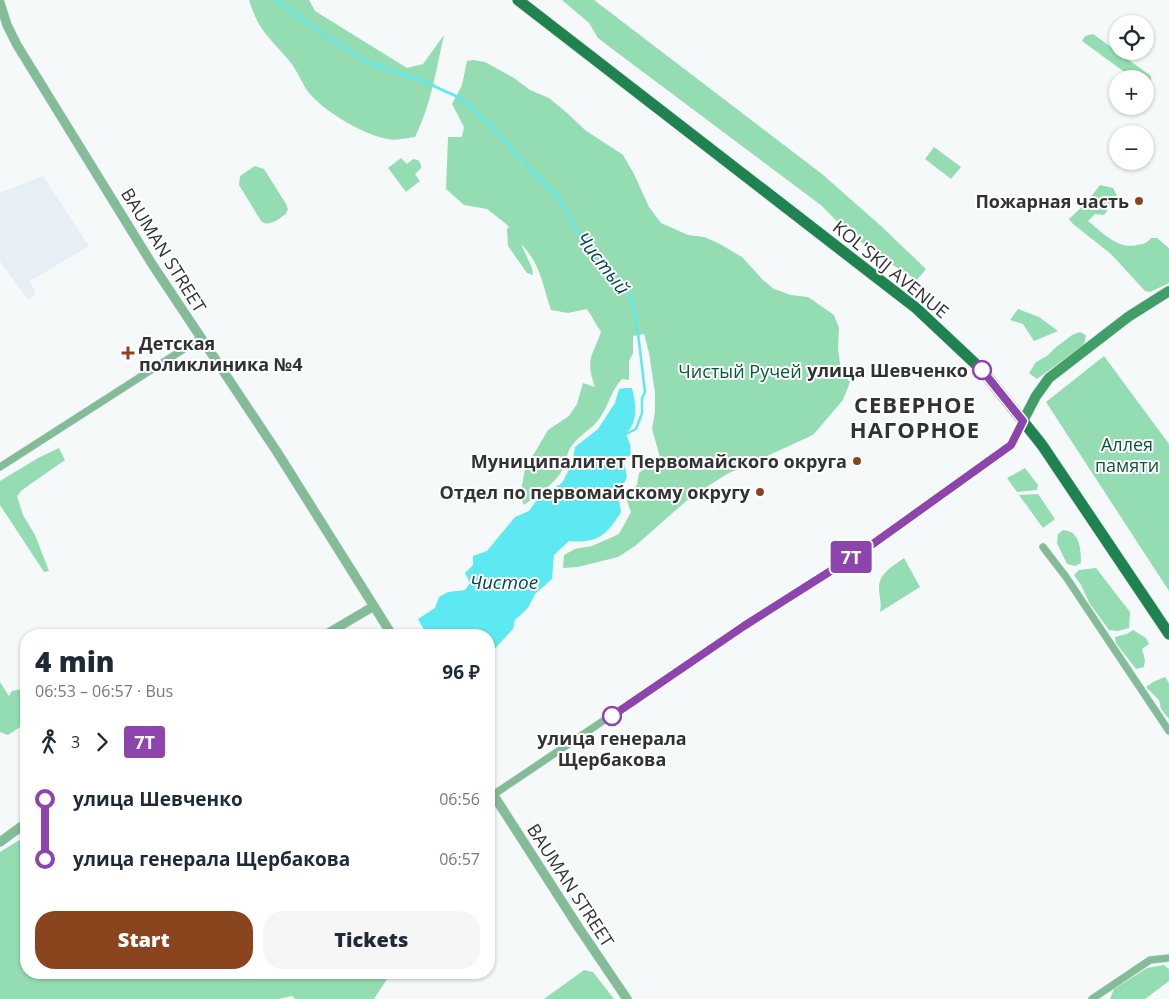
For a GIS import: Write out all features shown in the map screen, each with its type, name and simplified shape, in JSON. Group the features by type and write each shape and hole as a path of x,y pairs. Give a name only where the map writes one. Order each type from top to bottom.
{"main road":[{"name":"KOL'SKIJ AVENUE","path":"518,0 916,308 982,370 1042,445 1169,634"},
{"path":"1023,421 1036,396 1049,378 1128,317 1169,291"}],"street":[{"name":"BAUMAN STREET","path":"0,3 7,25 17,45 152,264 279,455 388,629"},
{"path":"0,467 201,338"},
{"path":"495,788 870,546 1011,445 1023,421"},
{"path":"1043,547 1066,577 1169,730"},
{"path":"335,629 374,606"},
{"name":"BAUMAN STREET","path":"495,797 584,935 628,999"},
{"path":"0,842 20,827"},
{"path":"1092,999 1150,960 1169,958"}],"shaded area":[{"path":"43,176 89,246 30,281 36,294 28,300 0,261 0,193"}],"green space":[{"path":"249,0 309,0 315,11 407,68 423,64 444,35 429,100 415,137 394,140 378,137 346,122 325,108 309,93 291,63 261,28"},
{"path":"562,0 594,0 822,174 926,269 917,280 879,255 843,227 822,206 598,38 589,23"},
{"path":"1093,34 1109,46 1109,60 1129,60 1143,70 1122,70 1082,41 1085,36"},
{"name":"Чистый Ручей","path":"467,61 485,62 514,78 530,90 549,98 585,130 623,155 649,207 661,223 688,235 704,237 742,257 774,289 791,295 808,297 834,315 839,328 838,348 841,371 850,382 843,400 813,435 727,474 692,496 635,546 618,557 578,567 563,568 564,555 575,549 592,546 619,534 631,512 625,496 637,485 639,473 644,469 663,468 652,429 655,393 649,353 644,334 633,336 633,353 629,361 629,380 622,379 598,420 577,439 568,452 563,468 556,479 524,505 520,496 525,469 548,430 569,416 577,404 583,383 595,387 590,364 601,332 587,309 568,313 551,310 533,259 521,244 532,268 533,275 527,273 508,246 507,229 509,227 487,209 464,205 446,189 448,137 462,137 464,127 452,104 462,85"},
{"path":"934,147 961,167 951,179 925,159"},
{"path":"401,158 407,164 413,159 418,160 421,165 421,168 415,174 420,181 406,192 388,168"},
{"path":"255,166 264,169 288,209 286,214 267,224 261,221 239,185 240,176"},
{"path":"1100,185 1113,188 1117,196 1104,215 1095,214 1088,221 1105,235 1123,245 1139,245 1151,238 1157,238 1169,248 1169,283 1150,292 1145,291 1111,254 1069,219 1086,203"},
{"path":"1018,309 1039,317 1058,331 1034,341 1023,324 1010,320"},
{"path":"1080,332 1086,335 1084,345 1037,379 1029,373 1036,362 1047,356 1072,335"},
{"name":"Аллея памяти","path":"1104,356 1169,444 1169,591 1046,402"},
{"path":"59,448 65,460 22,490 17,496 23,515 35,535 49,571 44,572 0,505 0,481 38,458"},
{"path":"1025,468 1038,485 1037,490 1017,492 1007,478"},
{"path":"1038,494 1055,519 1043,528 1019,495"},
{"path":"1063,530 1073,534 1078,542 1081,552 1081,563 1075,566 1067,564 1057,543 1058,534"},
{"path":"904,558 920,587 880,612 879,588 881,578 887,570"},
{"path":"1096,568 1130,612 1129,628 1118,631 1109,630 1090,604 1074,575 1079,570"},
{"path":"1133,630 1146,638 1149,644 1142,649 1145,660 1144,667 1136,669 1116,643 1115,637 1127,634"},
{"path":"1165,677 1169,683 1169,719 1161,709 1159,700 1146,687"},
{"path":"0,682 9,696 12,691 20,689 20,727 8,735 0,732"},
{"path":"20,840 20,979 387,979 374,999 295,999 292,996 279,999 0,999 0,852"},
{"path":"1164,965 1169,969 1169,981 1145,999 1110,999 1114,989 1147,968"},
{"path":"584,970 593,972 614,999 544,999"}],"water":[{"name":"Чистое","path":"632,388 635,400 635,418 626,434 630,444 631,455 623,459 627,476 622,489 614,492 618,496 621,512 611,527 594,539 579,542 569,541 554,555 552,579 535,594 528,608 515,620 513,629 495,649 495,629 424,629 418,619 435,608 439,597 448,592 465,590 470,583 465,573 473,565 473,556 487,551 515,517 529,511 539,497 562,483 572,464 575,447 598,429 615,403 619,389"}],"waterway":[{"name":"Чистый","path":"276,0 311,26 367,62 425,82 460,98 492,126 526,165 557,196 587,248 631,296 637,325 645,392 642,398 642,413 636,429 626,434"}],"bus line":[{"name":"7Т","path":"612,716 744,626 870,546 1011,445 1023,421 982,370"}],"place":[{"name":"Пожарная часть","path":"1139,201"},
{"name":"Детская поликлиника №4","path":"128,353"},
{"name":"улица Шевченко","path":"982,370"},
{"name":"Муниципалитет Первомайского округа","path":"857,461"},
{"name":"Отдел по первомайскому округу","path":"760,492"},
{"name":"улица генерала Щербакова","path":"612,716"}],"district":[{"name":"СЕВЕРНОЕ НАГОРНОЕ","path":"915,416"}]}
